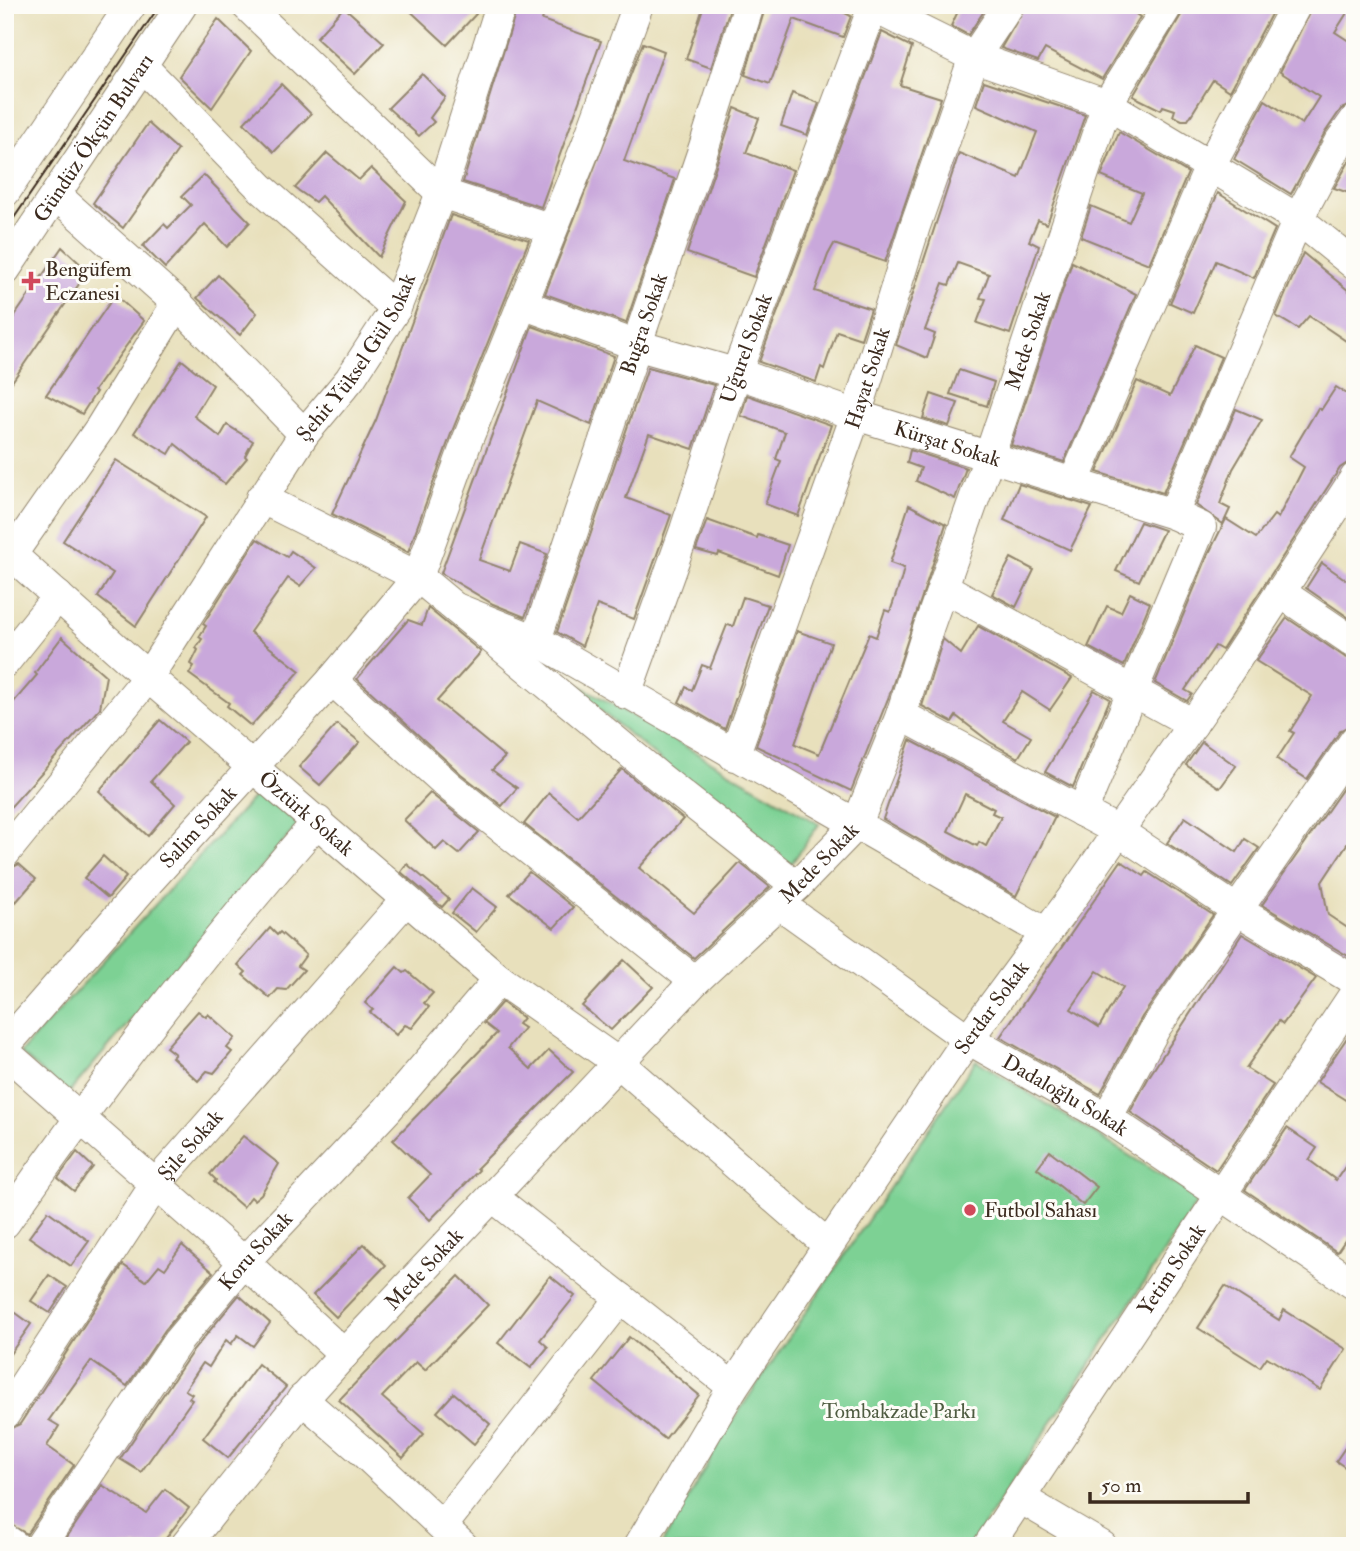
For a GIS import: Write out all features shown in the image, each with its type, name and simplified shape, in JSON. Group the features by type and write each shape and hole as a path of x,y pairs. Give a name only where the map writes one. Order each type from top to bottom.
{"street":[{"name":"Gündüz Ökçün Bulvarı","path":"5,270 182,5"},
{"path":"246,5 441,193 552,229"},
{"name":"Şehit Yüksel Gül Sokak","path":"5,853 148,677 304,434 350,379 396,308 441,193 501,5"},
{"path":"418,577 467,441 638,5"},
{"name":"Buğra Sokak","path":"536,640 749,5"},
{"name":"Hayat Sokak","path":"734,756 856,415 915,226 974,57 1009,5"},
{"name":"Mede Sokak","path":"185,1546 302,1399 620,1064 695,981 788,895 857,824 901,715 1107,104 1168,5"},
{"path":"1073,484 1211,163 1296,5"},
{"path":"871,6 974,57 1107,104 1211,163 1298,219 1355,265"},
{"name":"Uğurel Sokak","path":"626,694 685,530 736,374 871,6"},
{"name":"Gündüz Ökçün Bulvarı","path":"5,192 122,8"},
{"path":"141,65 260,187 396,308"},
{"path":"1172,514 1298,219 1338,144 1355,120"},
{"path":"56,195 177,303 304,434"},
{"path":"8,552 100,428 177,303"},
{"name":"Kürşat Sokak","path":"522,304 636,345 736,374 856,415 1172,514 1201,527 1133,693"},
{"name":"Serdar Sokak","path":"639,1546 733,1387 828,1245 968,1039 1193,724 1355,478"},
{"name":"Dadaloğlu Sokak","path":"261,498 418,577 659,777 788,895 968,1039 1107,1118 1222,1195 1351,1274"},
{"name":"Öztürk Sokak","path":"8,552 148,677 499,979 620,1064 828,1245"},
{"name":"Salim Sokak","path":"5,1046 252,766 332,680 418,577"},
{"path":"943,587 1193,724"},
{"path":"1280,592 1355,643"},
{"path":"5,662 58,596"},
{"path":"456,608 536,640 1046,933"},
{"path":"332,680 450,787 695,981"},
{"path":"1082,812 1133,693"},
{"path":"901,715 1118,831 1237,910 1355,981"},
{"path":"1107,1118 1156,1027 1355,740"},
{"path":"5,1223 78,1118 181,984 318,821"},
{"name":"Şile Sokak","path":"5,1413 17,1369 155,1185 406,900"},
{"name":"Koru Sokak","path":"40,1546 178,1341 244,1262 387,1110 499,979"},
{"name":"Yetim Sokak","path":"988,1546 1355,993"},
{"path":"5,1052 244,1262 344,1354"},
{"path":"494,1197 733,1387"},
{"path":"302,1399 453,1535 621,1298"},
{"path":"1020,1498 1102,1546"},
{"path":"5,1539 15,1546"}],"green space":[{"path":"548,667 819,824 789,867"},
{"path":"259,791 299,824 68,1094 20,1053"},
{"name":"Tombakzade Parkı","path":"976,1060 1199,1199 970,1546 661,1546 729,1426"}],"building":[{"path":"404,5 467,5 476,14 447,45"},
{"path":"518,5 547,5 542,20 601,41 541,207 463,182"},
{"path":"704,5 731,5 711,68 686,59"},
{"path":"766,5 829,5 851,16 843,37 794,19 770,84 745,75"},
{"path":"961,5 988,5 968,35 951,26"},
{"path":"1026,5 1123,5 1140,17 1102,79 1045,49 1038,61 1001,48"},
{"path":"1187,5 1276,5 1230,91 1213,80 1188,120 1182,120 1173,116 1175,110 1163,106 1161,110 1133,96"},
{"path":"1313,5 1352,5 1335,32 1355,45 1355,103 1341,109 1291,194 1234,159 1265,100 1302,124 1319,97 1280,72"},
{"path":"344,7 384,43 355,74 316,38"},
{"path":"218,19 251,51 212,108 179,76"},
{"path":"882,32 912,47 900,85 941,98 885,262 834,244 828,255 815,291 871,309 861,339 837,331 824,369 821,367 816,382 759,362"},
{"path":"643,43 664,51 624,161 675,179 626,323 545,294"},
{"path":"422,74 445,97 430,118 434,122 419,136 388,108"},
{"path":"984,81 1085,115 1047,224 1038,220 1029,241 1039,246 1010,334 977,323 986,299 980,298 989,274 958,263 949,285 943,283 925,330 935,334 927,358 896,345 959,153 1019,178 1037,132 976,105"},
{"path":"281,84 311,114 274,152 244,123"},
{"path":"792,93 819,103 807,135 781,126"},
{"path":"735,108 759,118 746,153 793,170 754,277 687,253"},
{"path":"148,123 178,150 123,228 93,203"},
{"path":"1119,132 1188,173 1149,264 1081,237 1091,206 1129,222 1142,193 1101,176"},
{"path":"1355,151 1355,195 1334,188"},
{"path":"327,153 359,180 371,168 406,201 379,257 321,196 315,202 295,188"},
{"path":"204,175 250,222 227,247 205,224 165,268 143,246 164,224 168,228 191,205 182,196"},
{"path":"1218,193 1275,229 1254,278 1216,261 1193,313 1170,303"},
{"path":"451,215 529,240 451,434 408,552 332,514 376,420"},
{"path":"62,247 88,271 5,392 5,330"},
{"path":"1303,253 1355,296 1355,347 1309,316 1298,329 1276,316"},
{"path":"1072,262 1136,294 1064,462 1011,445"},
{"path":"218,275 257,313 240,335 197,298"},
{"path":"115,295 144,321 94,391 96,392 82,414 46,395"},
{"path":"532,326 614,356 591,425 537,401 479,560 510,571 520,544 547,554 525,617 493,604 441,573"},
{"path":"1195,345 1221,357 1163,493 1097,472 1137,381 1170,396"},
{"path":"182,360 213,385 194,416 220,437 227,425 253,441 245,456 247,458 225,484 175,444 169,454 134,433"},
{"path":"648,367 714,385 693,449 649,434 626,498 671,515 634,619 597,605 582,646 557,632"},
{"path":"959,370 994,382 987,406 950,394"},
{"path":"1336,387 1355,399 1355,458 1340,468 1222,650 1215,646 1185,690 1192,694 1187,701 1155,683 1208,555 1226,519 1256,538 1274,515 1278,518 1304,467 1289,457 1318,408 1321,410"},
{"path":"931,394 958,403 949,426 923,418"},
{"path":"747,395 831,425 798,516 765,504 781,461 776,459 785,432 741,416"},
{"path":"1236,409 1262,420 1233,469 1220,504 1230,509 1223,524 1196,505"},
{"path":"910,450 966,468 955,499 916,481 921,468 907,463"},
{"path":"116,460 206,517 136,626 98,597 113,573 63,541"},
{"path":"1019,484 1092,507 1070,550 1004,520"},
{"path":"909,505 946,524 889,696 851,791 756,746 797,631 831,643 795,744 819,754 869,634 876,637 885,610 890,612 904,568 890,563"},
{"path":"707,520 757,538 758,535 788,545 778,575 719,553 718,556 696,550"},
{"path":"1140,522 1164,530 1139,581 1116,571"},
{"path":"257,539 287,557 291,551 316,568 300,586 288,578 250,632 300,671 251,726 227,706 229,703 189,674 194,666 191,664 198,650 196,648 202,639 199,637 206,626 203,624"},
{"path":"1011,558 1034,570 1016,607 992,594"},
{"path":"1322,563 1355,586 1355,622 1306,588"},
{"path":"1130,593 1150,603 1124,666 1088,647 1107,606 1121,612"},
{"path":"743,597 768,605 725,729 679,702 686,687 692,690 702,665 710,668 727,625 733,626"},
{"path":"428,608 481,652 437,701 505,757 492,770 517,788 502,806 461,774 357,679 408,620 422,625"},
{"path":"1287,618 1345,657 1355,660 1355,723 1341,730 1307,779 1277,759 1294,733 1290,731 1312,696 1256,661"},
{"path":"978,626 1072,678 1050,710 1022,692 1003,721 1031,737 1018,758 990,742 956,716 952,722 922,706 943,639 961,654"},
{"path":"62,637 106,676 100,708 5,813 5,712 37,675 35,673"},
{"path":"1094,690 1110,699 1073,787 1045,772"},
{"path":"160,720 186,742 151,781 175,804 148,836 99,791"},
{"path":"337,724 360,742 320,785 299,767"},
{"path":"910,740 1055,817 1016,896 883,819","holes":["965,794 994,809 992,813 1001,817 986,846 979,842 977,846 948,831"]},
{"path":"1202,742 1236,766 1220,788 1186,765"},
{"path":"622,769 683,819 639,868 694,913 740,863 770,887 694,958 524,824 549,793 578,817"},
{"path":"1355,771 1355,832 1322,882 1328,915 1355,933 1355,960 1262,905"},
{"path":"430,793 479,832 459,854 444,842 436,850 404,820"},
{"path":"1185,817 1237,852 1245,839 1259,848 1232,886 1167,843"},
{"path":"103,856 126,877 108,898 84,878"},
{"path":"1121,861 1144,876 1147,872 1213,915 1142,1017 1100,1094 1000,1037","holes":["1097,971 1123,987 1099,1027 1071,1009"]},
{"path":"19,864 36,879 16,902 5,893 5,871"},
{"path":"407,864 449,899 442,907 401,872"},
{"path":"529,872 573,907 554,928 509,894"},
{"path":"472,888 497,907 476,932 452,913"},
{"path":"270,928 277,935 280,932 306,955 298,966 304,970 286,990 278,989 270,998 243,975 246,972 238,965"},
{"path":"1242,934 1316,978 1283,1024 1279,1021 1246,1068 1273,1085 1216,1170 1130,1112 1150,1075"},
{"path":"624,960 653,987 611,1030 582,1006"},
{"path":"397,967 404,973 407,971 433,993 424,1003 429,1007 412,1028 405,1025 396,1035 370,1012 373,1010 365,1003"},
{"path":"502,1002 523,1018 518,1024 524,1028 508,1048 531,1069 549,1050 573,1072 477,1168 479,1170 430,1220 408,1198 430,1175 393,1140 497,1033 484,1023"},
{"path":"198,1011 206,1017 208,1014 235,1038 227,1048 232,1052 214,1073 207,1071 198,1081 172,1057 175,1054 166,1047"},
{"path":"1355,1026 1355,1106 1317,1082"},
{"path":"1287,1128 1317,1148 1309,1160 1336,1180 1355,1152 1355,1240 1348,1236 1337,1252 1245,1190"},
{"path":"243,1136 279,1164 261,1194 254,1200 251,1197 243,1207 214,1182 216,1180 210,1174"},
{"path":"1050,1151 1097,1187 1083,1205 1037,1168"},
{"path":"77,1152 93,1167 74,1191 58,1178"},
{"path":"48,1211 89,1241 71,1266 29,1237"},
{"path":"364,1244 386,1265 336,1317 313,1295"},
{"path":"182,1245 213,1272 165,1330 127,1386 91,1361 49,1420 59,1426 47,1446 74,1465 27,1534 5,1522 5,1431 20,1424 123,1265 146,1281 159,1265 165,1269"},
{"path":"49,1275 67,1287 50,1313 31,1301"},
{"path":"459,1276 488,1305 425,1370 416,1362 382,1397 424,1434 403,1458 339,1400"},
{"path":"550,1276 575,1296 540,1340 548,1347 531,1368 498,1343"},
{"path":"1225,1286 1279,1320 1284,1310 1346,1349 1320,1390 1267,1357 1260,1367 1198,1328"},
{"path":"239,1295 270,1323 253,1346 238,1335 231,1344 226,1340 209,1367 203,1363 185,1390 192,1394 189,1398 192,1400 141,1472 120,1459 192,1352"},
{"path":"5,1305 31,1324 5,1361"},
{"path":"629,1337 699,1395 665,1439 594,1381"},
{"path":"258,1364 286,1387 228,1458 203,1438"},
{"path":"454,1393 490,1424 474,1444 437,1412"},
{"path":"1355,1433 1355,1474 1336,1461"},
{"path":"102,1485 146,1513 165,1489 189,1508 160,1546 61,1546"}],"tram line":[{"path":"5,231 160,5"}],"place":[{"name":"Bengüfem Eczanesi","path":"31,281"},
{"name":"Futbol Sahası","path":"970,1210"}]}
